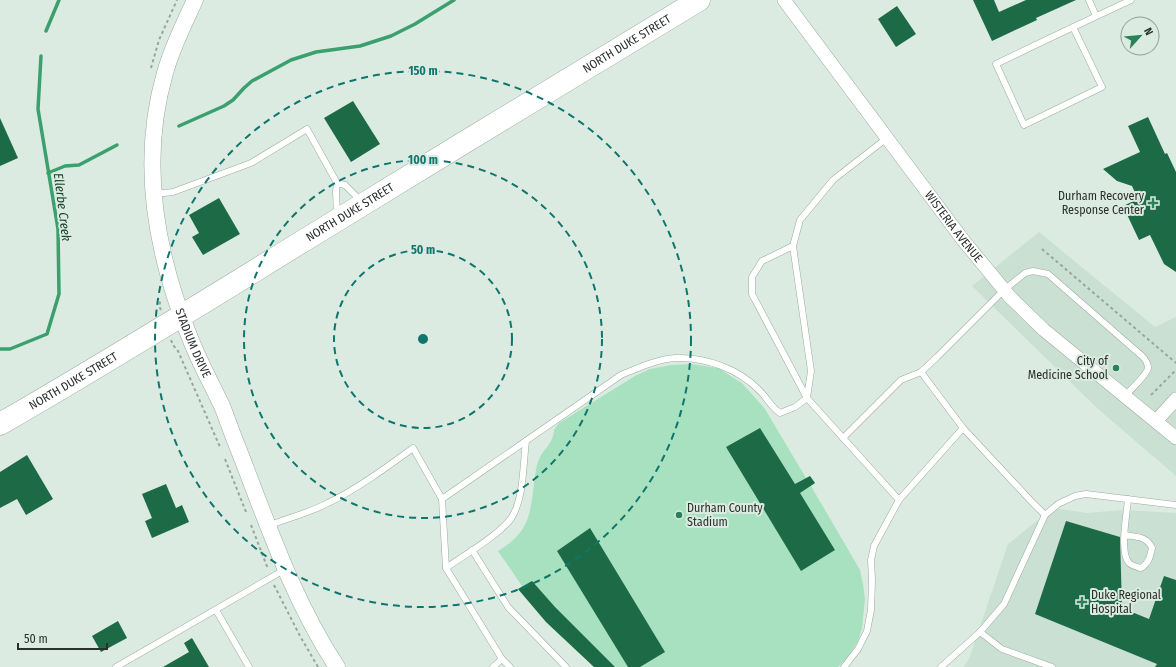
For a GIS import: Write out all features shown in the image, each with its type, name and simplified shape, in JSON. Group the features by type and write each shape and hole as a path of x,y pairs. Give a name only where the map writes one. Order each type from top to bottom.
{"highway":[{"name":"NORTH DUKE STREET","path":"0,424 181,316 699,0"}],"street":[{"name":"STADIUM DRIVE","path":"195,0 177,38 165,71 153,136 152,152 154,194 162,251 172,290 190,340 222,408 286,569 310,622 338,667"},
{"name":"WISTERIA AVENUE","path":"784,0 963,240 1004,290 1044,330 1078,360 1176,438"},
{"path":"1156,421 1176,398"}],"lane":[{"path":"1088,0 1096,16"},
{"path":"1073,27 1102,87 1024,125 996,64 1073,27 1096,16 1131,0"},
{"path":"154,194 173,192 251,163 307,129 337,183 336,191 338,220"},
{"path":"442,499 621,376 654,362 676,358 716,364 737,372 760,391 773,408 780,413 795,407 807,398 811,371 793,246 800,220 833,180 887,138"},
{"path":"337,183 345,185 363,204"},
{"path":"793,246 762,261 752,277 752,294 807,398 899,500"},
{"path":"843,438 901,380 921,372 1004,290 1025,273 1033,271 1048,274 1147,362 1148,368 1144,375 1125,396"},
{"path":"921,372 963,428 1045,515"},
{"path":"844,667 858,649 867,631 871,610 871,560 874,546 899,500 963,428"},
{"path":"446,568 503,528 512,516 518,503 522,483 526,441"},
{"path":"268,526 311,512 330,502 379,472 413,448 442,499 446,568 502,659 510,667"},
{"path":"942,667 980,632 1004,604 1045,515 1058,504 1075,496 1086,494 1176,505"},
{"path":"1125,535 1144,538 1150,542 1152,548 1148,562 1141,568 1131,564 1124,552 1125,535 1128,499"},
{"path":"472,550 508,607 566,667"},
{"path":"116,667 286,569"},
{"path":"216,610 249,667"},
{"path":"980,632 1002,649 1052,667"},
{"path":"493,667 502,659"}],"path":[{"path":"1042,248 1176,363"},
{"path":"173,345 178,351 220,447"},
{"path":"1150,395 1176,370"},
{"path":"225,459 246,512"},
{"path":"251,525 270,572"},
{"path":"274,585 300,636 318,667"}],"shaded area":[{"name":"City of Medicine School","path":"1039,232 1155,327 1176,317 1176,476 1098,409 972,286"},
{"name":"Duke Regional Hospital","path":"1053,508 1087,513 1123,510 1176,513 1176,667 963,667 969,659 1008,544"}],"green space":[{"name":"Durham County Stadium","path":"691,364 718,368 742,383 765,409 806,478 810,476 815,483 811,486 860,570 865,599 862,628 858,641 848,657 838,667 594,667 546,622 518,589 522,586 498,551 516,538 526,523 531,506 538,463 541,455 551,442 554,429 559,423 635,376 650,369 671,365"}],"building":[{"path":"973,0 994,0 999,12 1026,0 1076,0 1036,18 1037,20 992,41"},
{"path":"897,6 916,34 896,47 878,19"},
{"path":"353,101 380,144 351,162 324,118"},
{"name":"Durham Recovery Response Center","path":"1148,117 1165,154 1167,153 1176,172 1176,272 1164,264 1150,235 1139,240 1123,206 1138,199 1132,186 1117,181 1103,169 1140,152 1128,126"},
{"path":"0,118 18,158 0,166"},
{"path":"219,198 240,234 203,255 192,237 199,233 189,215"},
{"path":"760,428 795,484 810,476 815,483 800,493 835,550 801,571 726,447"},
{"path":"27,455 53,499 26,515 17,499 0,508 0,472"},
{"path":"166,484 176,508 182,505 189,522 152,538 145,521 152,518 142,494"},
{"path":"1066,521 1120,537 1122,608 1149,619 1164,576 1176,580 1176,667 1155,667 1157,664 1035,614"},
{"path":"590,528 665,652 640,667 628,667 557,551"},
{"path":"532,581 555,607 615,667 594,667 546,622 518,589"},
{"path":"118,621 127,638 101,652 92,636"},
{"path":"192,638 209,667 163,667 189,652 184,643"}],"waterway":[{"name":"Ellerbe Creek","path":"46,31 59,0"},
{"path":"179,126 224,106 233,100 252,81 291,60 316,52 360,46 391,36 415,24 454,0"},
{"name":"Ellerbe Creek","path":"0,349 10,349 47,334 59,294 58,229 38,109 41,56"},
{"path":"48,173 65,166 79,165 117,145"}],"place":[{"name":"Durham Recovery Response Center","path":"1153,203"},
{"name":"City of Medicine School","path":"1116,368"},
{"name":"Durham County Stadium","path":"679,515"},
{"name":"Duke Regional Hospital","path":"1082,602"}]}
